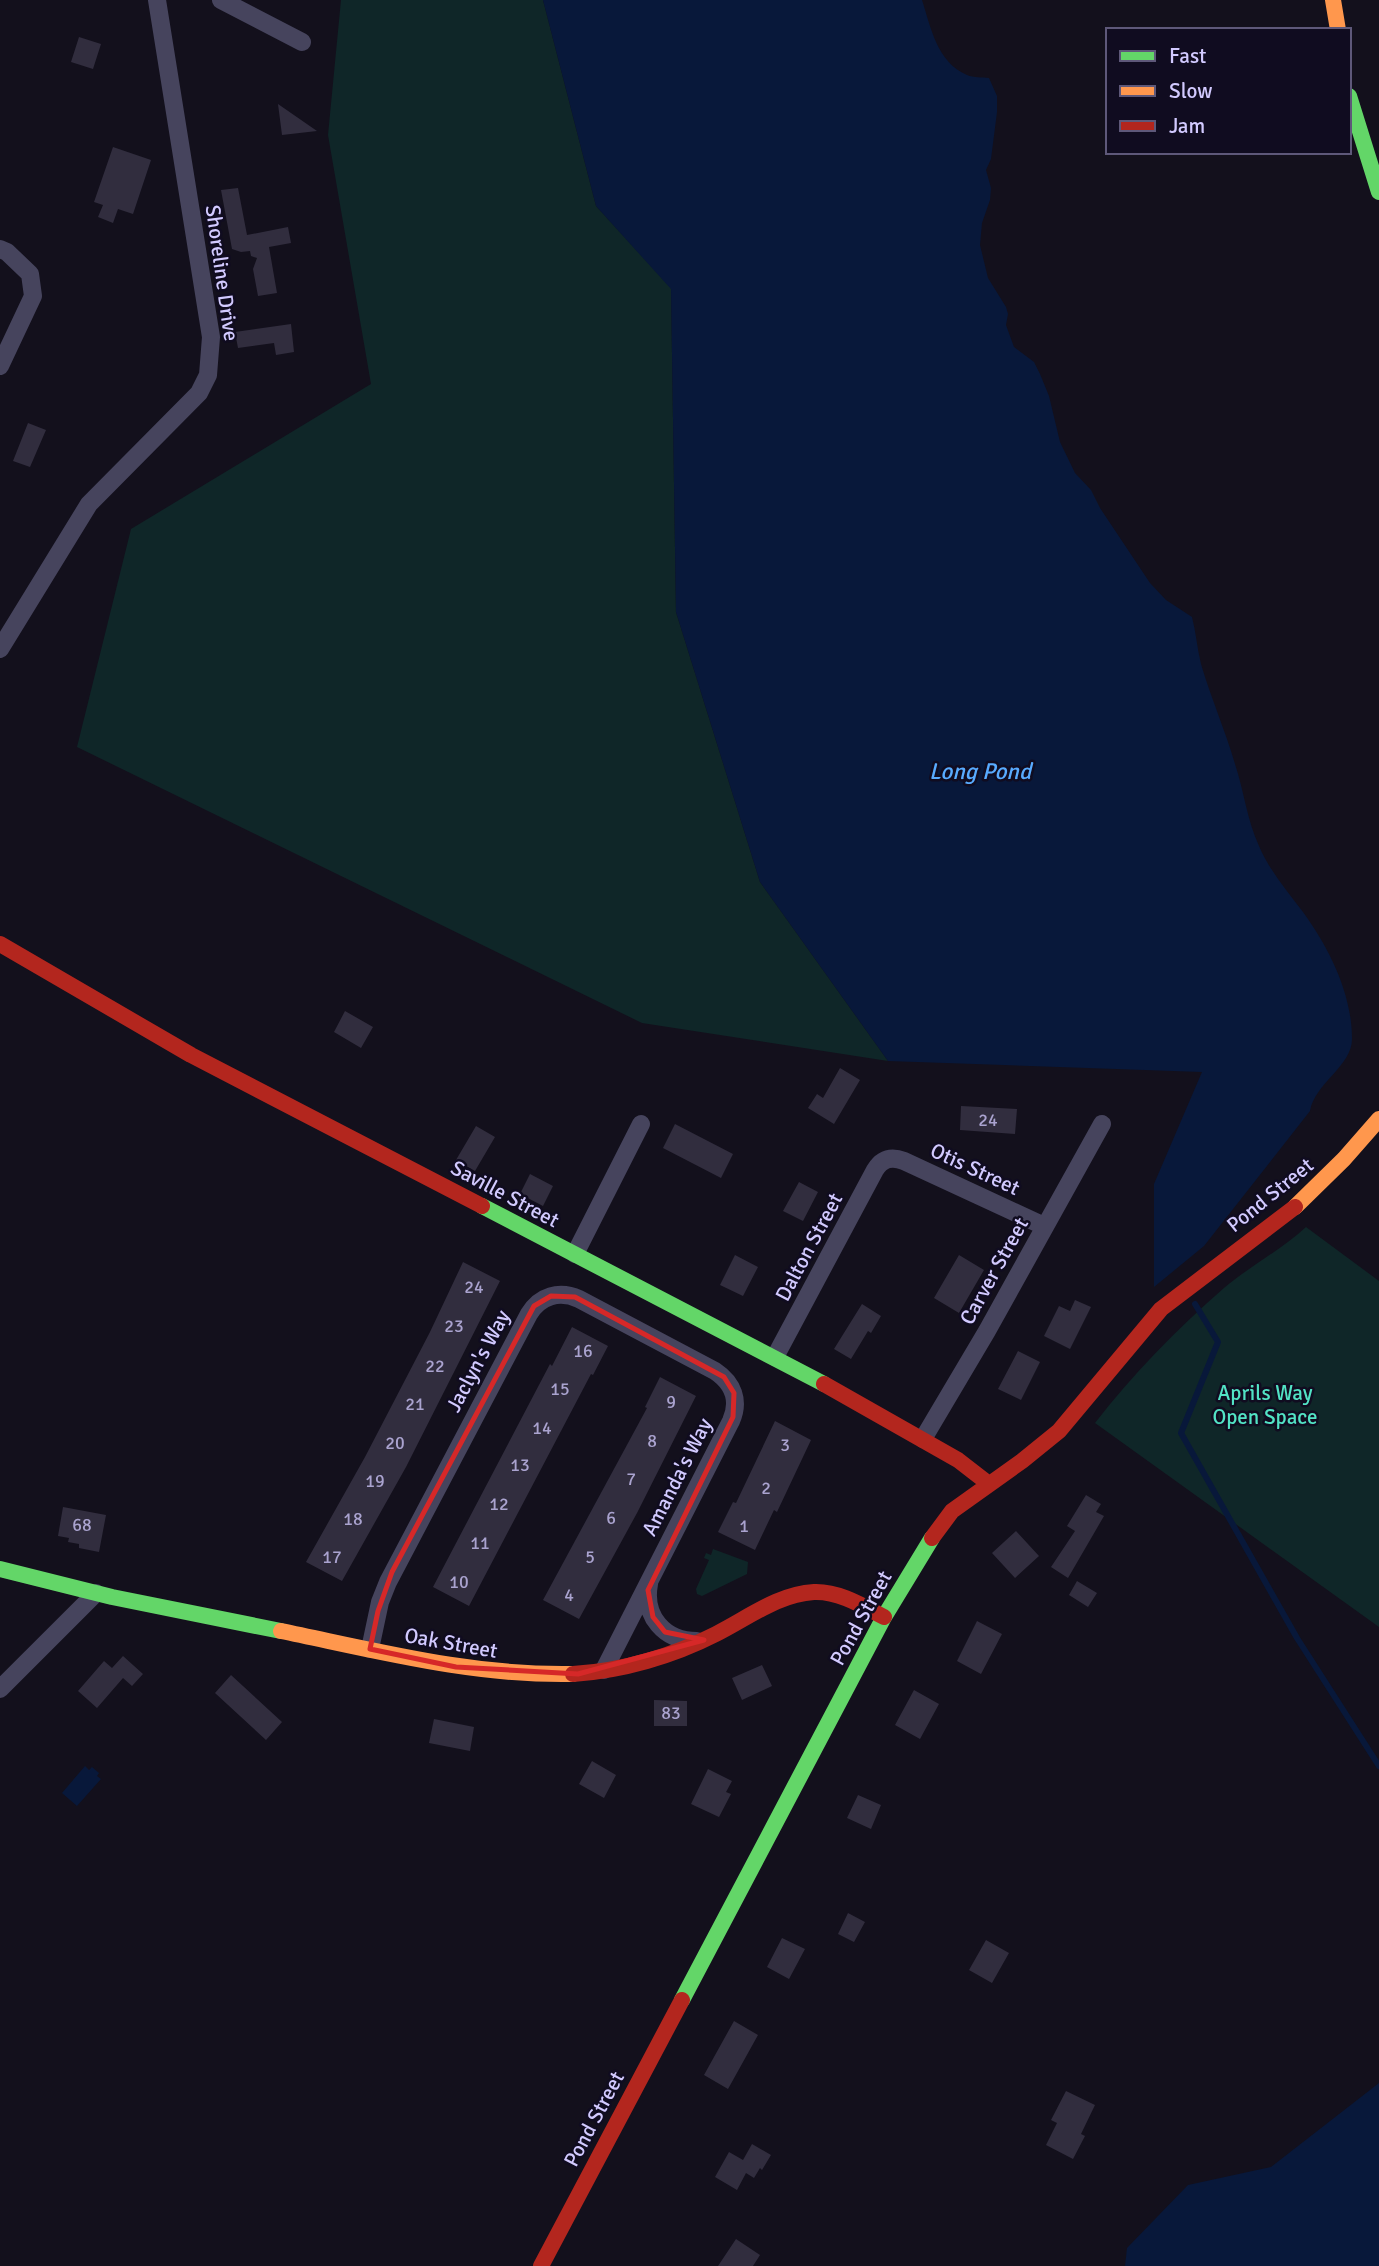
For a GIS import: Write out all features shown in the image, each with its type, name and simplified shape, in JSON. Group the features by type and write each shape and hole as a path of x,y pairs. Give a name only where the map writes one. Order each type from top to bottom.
{"street":[{"name":"Shoreline Drive","path":"0,649 89,504 199,393 208,375 211,337 157,0"},
{"path":"221,0 302,42"},
{"path":"1333,0 1338,28"},
{"path":"1351,102 1379,192"},
{"path":"0,249 30,274 33,296 0,366"},
{"name":"Saville Street","path":"0,944 191,1055 775,1357 923,1438 989,1484"},
{"name":"Pond Street","path":"541,2266 884,1617 931,1539 948,1516 1059,1431 1142,1330 1169,1302 1288,1213 1345,1159 1379,1119"},
{"path":"575,1254 641,1124"},
{"name":"Carver Street","path":"923,1438 987,1331 1102,1124"},
{"name":"Otis Street","path":"885,1160 892,1158 904,1161 1044,1226"},
{"name":"Dalton Street","path":"775,1357 875,1170 885,1160"},
{"name":"Jaclyn's Way","path":"370,1649 387,1582 529,1314 538,1303 555,1295 575,1297 720,1373 734,1393"},
{"name":"Amanda's Way","path":"604,1670 733,1417 734,1393"},
{"name":"Oak Street","path":"0,1569 96,1593 456,1667 504,1673 578,1674 648,1659 704,1640 771,1605 809,1592 837,1596 884,1617"},
{"path":"650,1579 649,1608 658,1625 665,1632 680,1639 704,1640"},
{"path":"0,1689 96,1593"}],"highlighted area":[{"path":"551,1296 575,1297 724,1377 734,1393 733,1417 648,1590 653,1617 665,1632 704,1640 578,1674 456,1667 370,1649 378,1611 392,1572 534,1306"}],"green space":[{"path":"341,0 543,0 596,206 671,288 676,612 760,882 888,1061 642,1023 77,747 131,529 371,384 328,135"},
{"name":"Aprils Way Open Space","path":"1306,1227 1379,1281 1379,1627 1095,1423 1156,1352 1189,1320 1234,1280"},
{"path":"713,1549 748,1562 747,1574 702,1596 697,1594 696,1589 709,1560 704,1558 706,1553 711,1555"}],"water":[{"name":"Long Pond","path":"543,0 922,0 932,33 949,62 967,75 989,78 997,96 997,112 991,159 986,170 991,188 990,200 982,223 980,245 988,278 1006,307 1006,325 1014,347 1034,362 1040,374 1049,396 1060,442 1075,473 1091,490 1150,583 1166,600 1192,617 1201,664 1231,751 1255,836 1273,872 1313,926 1330,956 1343,988 1351,1022 1352,1039 1346,1058 1319,1092 1310,1111 1204,1246 1154,1287 1154,1184 1202,1072 888,1061 760,882 676,612 671,289 596,206"},
{"path":"85,1766 89,1770 92,1767 101,1779 77,1806 62,1793"},
{"path":"1379,2083 1379,2266 1125,2266 1127,2248 1188,2185 1271,2167"}],"building":[{"path":"79,37 101,44 93,69 71,62"},
{"path":"278,104 317,131 282,135"},
{"path":"113,147 151,160 133,214 118,209 113,223 98,217 103,205 94,202"},
{"path":"238,188 247,235 288,227 291,243 269,247 277,293 258,296 253,269 257,258 251,256 250,251 232,249 221,190"},
{"path":"291,324 294,352 276,355 274,343 238,348 235,332"},
{"path":"28,423 46,430 30,467 13,461"},
{"path":"345,1011 373,1027 361,1048 334,1032"},
{"path":"840,1068 860,1080 834,1124 808,1108 817,1094 823,1098"},
{"path":"961,1106 1017,1109 1015,1134 960,1130"},
{"path":"675,1124 733,1154 721,1178 663,1148"},
{"path":"476,1126 495,1137 475,1171 456,1160"},
{"path":"530,1174 553,1186 543,1206 520,1194"},
{"path":"799,1182 818,1192 803,1221 783,1211"},
{"path":"735,1255 758,1267 743,1296 720,1285"},
{"path":"959,1255 984,1270 959,1313 934,1298"},
{"path":"463,1262 500,1281 406,1467 342,1581 306,1562 365,1457"},
{"path":"1075,1300 1091,1307 1070,1349 1044,1336 1059,1306 1070,1311"},
{"path":"862,1304 881,1316 851,1359 834,1349"},
{"path":"572,1327 608,1346 469,1606 433,1587"},
{"path":"1018,1351 1040,1362 1021,1400 998,1389"},
{"path":"660,1377 696,1396 637,1513 579,1619 543,1600 647,1408 645,1407"},
{"path":"775,1421 811,1440 777,1512 774,1510 755,1550 718,1532 733,1502 736,1503"},
{"path":"1086,1495 1101,1504 1096,1512 1104,1516 1068,1578 1051,1567 1075,1531 1067,1526"},
{"path":"63,1507 106,1515 99,1552 79,1548 79,1544 68,1542 69,1538 58,1536"},
{"path":"1016,1531 1039,1556 1015,1578 992,1553"},
{"path":"1077,1581 1097,1593 1088,1607 1069,1595"},
{"path":"977,1621 1002,1634 981,1674 957,1661"},
{"path":"123,1656 143,1674 132,1686 123,1678 97,1708 78,1691 104,1661 112,1668"},
{"path":"762,1665 772,1686 742,1700 732,1678"},
{"path":"231,1675 282,1722 266,1740 215,1693"},
{"path":"914,1690 939,1704 920,1739 895,1725"},
{"path":"654,1700 687,1701 687,1726 654,1726"},
{"path":"434,1719 474,1727 470,1751 429,1743"},
{"path":"592,1761 616,1775 604,1798 579,1784"},
{"path":"708,1769 732,1781 726,1792 731,1794 719,1817 691,1804"},
{"path":"858,1795 881,1805 871,1829 847,1818"},
{"path":"848,1913 865,1922 854,1942 838,1934"},
{"path":"782,1938 805,1949 789,1979 767,1967"},
{"path":"986,1940 1009,1953 992,1983 969,1970"},
{"path":"734,2021 758,2035 728,2089 704,2075"},
{"path":"1066,2091 1095,2105 1081,2134 1085,2136 1073,2159 1046,2145 1057,2123 1051,2120"},
{"path":"752,2144 771,2155 754,2178 746,2173 737,2190 715,2177 729,2152 743,2160"},
{"path":"736,2239 760,2255 753,2266 718,2266"}],"waterway":[{"path":"1195,1304 1218,1342 1181,1433 1297,1638 1379,1766"}],"traffic: fast":[{"path":"1351,102 1379,192"},
{"path":"482,1206 824,1384"},
{"path":"682,2000 884,1617 932,1538"},
{"path":"0,1569 112,1597 281,1631"}],"traffic: slow":[{"path":"1333,0 1338,28"},
{"path":"1295,1207 1344,1159 1379,1119"},
{"path":"281,1631 462,1667 536,1674 573,1674"}],"traffic: jam":[{"path":"0,944 191,1055 482,1206"},
{"path":"932,1538 952,1511 1059,1431 1161,1309 1295,1207"},
{"path":"824,1384 958,1460 989,1484"},
{"path":"573,1674 610,1670 665,1656 716,1634 776,1602 801,1594 833,1594 884,1617"},
{"path":"541,2266 682,2000"}]}
